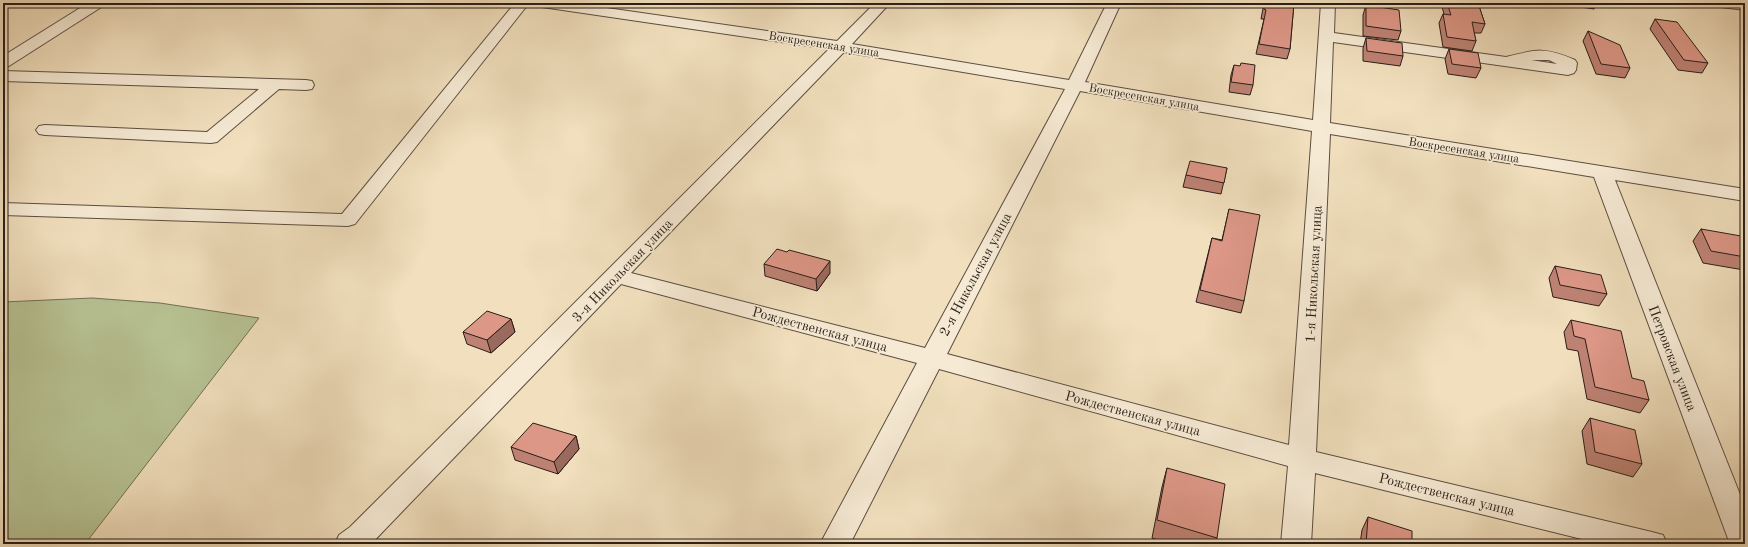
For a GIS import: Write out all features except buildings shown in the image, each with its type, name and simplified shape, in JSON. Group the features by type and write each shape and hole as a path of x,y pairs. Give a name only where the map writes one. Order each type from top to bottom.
{"street":[{"path":"3,62 98,3"},
{"path":"3,209 348,220 522,3"},
{"name":"Воскресенская улица","path":"542,3 840,46 1321,128 1745,195"},
{"name":"3-я Никольская улица","path":"355,540 883,3"},
{"name":"2-я Никольская улица","path":"835,544 1075,85 1114,3"},
{"name":"1-я Никольская улица","path":"1296,544 1328,3"},
{"path":"1717,3 1742,6"},
{"path":"1327,37 1505,62"},
{"path":"3,76 306,85"},
{"path":"45,130 211,138 275,84"},
{"name":"Петровская улица","path":"1602,172 1745,544"},
{"name":"Рождественская улица","path":"616,276 931,358 1302,459 1652,544"}],"green space":[{"path":"92,298 160,303 259,318 85,544 3,544 3,302"}]}
